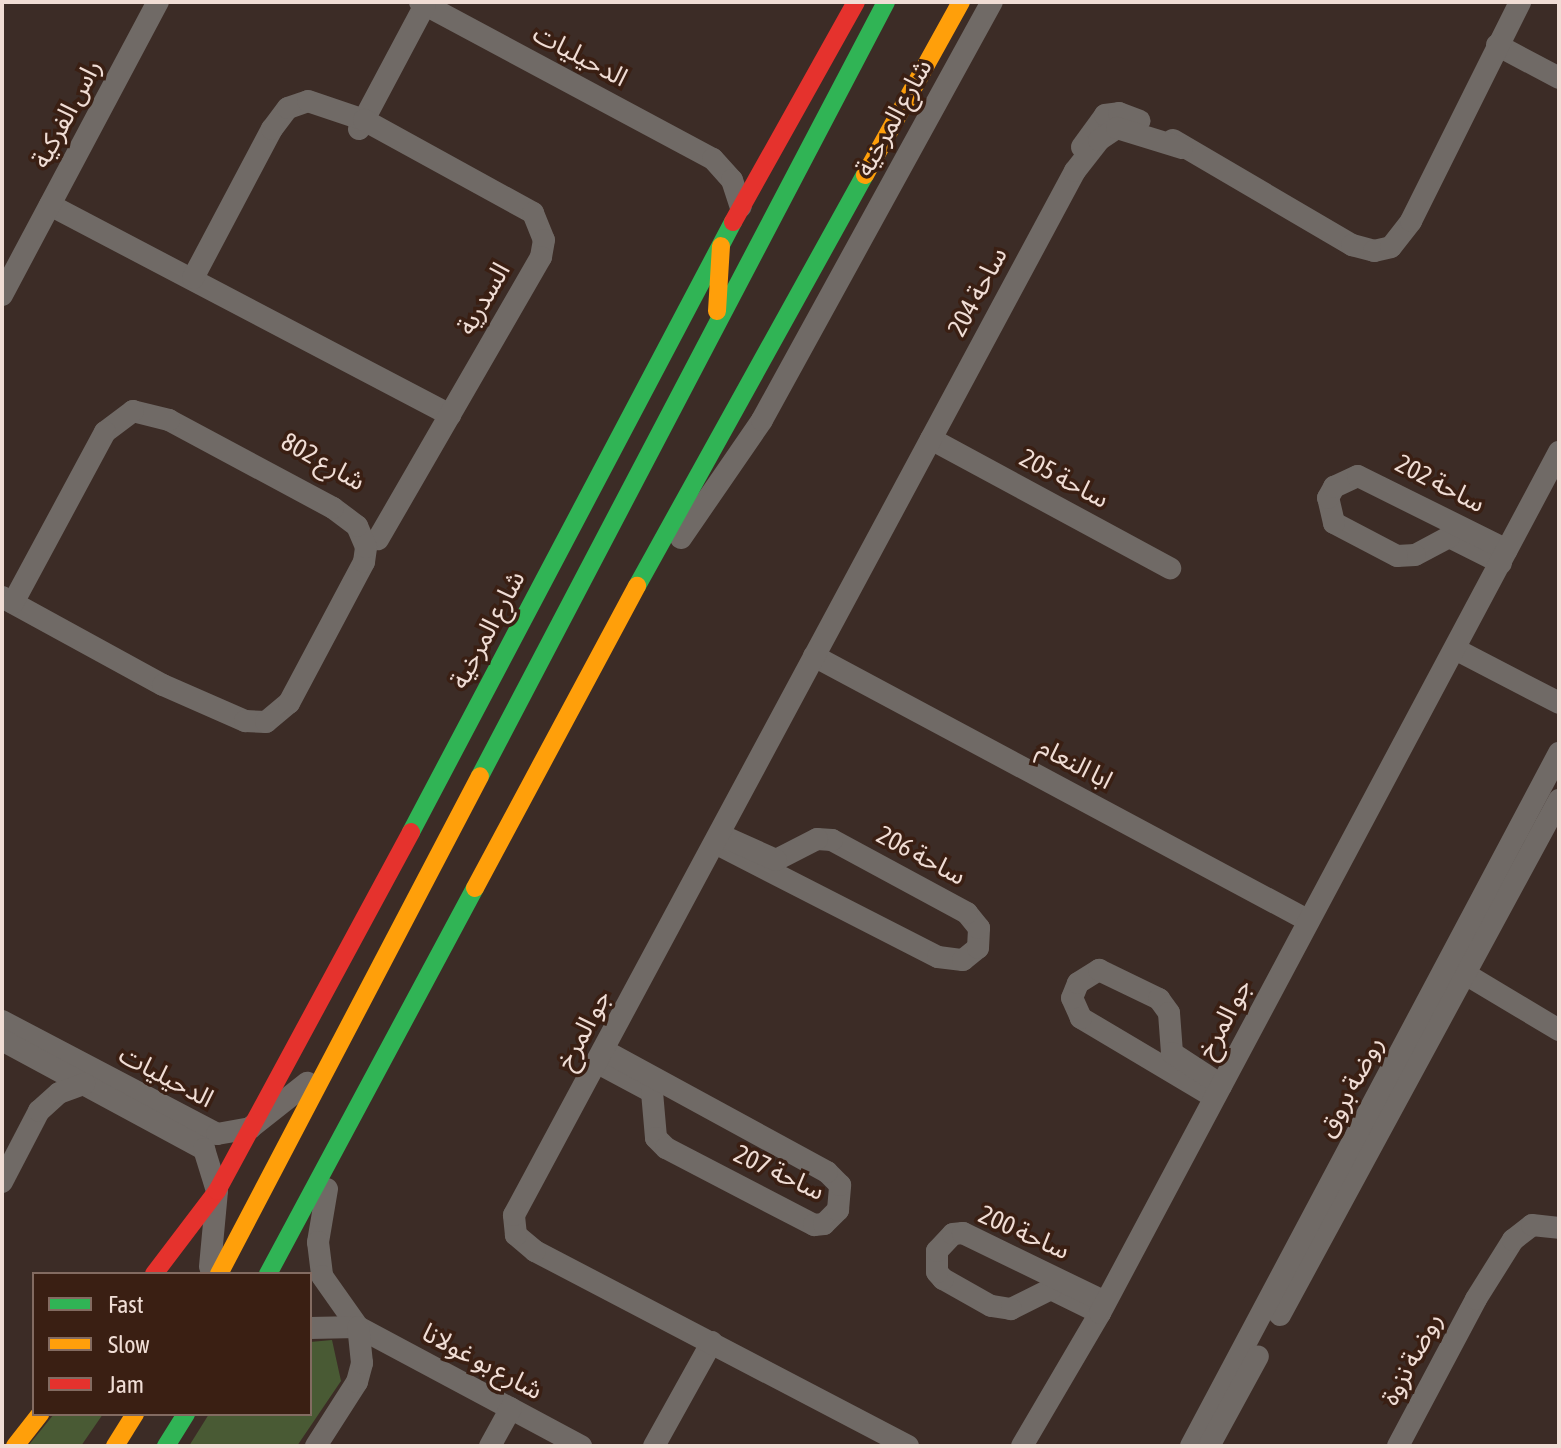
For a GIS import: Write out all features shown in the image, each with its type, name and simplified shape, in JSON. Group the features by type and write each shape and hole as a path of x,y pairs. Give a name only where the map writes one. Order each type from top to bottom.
{"main road":[{"name":"شارع المرخية","path":"156,1272 217,1191 766,160 856,2"},
{"path":"220,1272 336,1057 886,2"},
{"name":"شارع المرخية","path":"269,1272 333,1160 639,583 961,2"},
{"path":"716,323 721,246"},
{"path":"15,1446 38,1416"},
{"path":"115,1446 134,1416"},
{"path":"166,1446 185,1416"}],"street":[{"name":"راس الفركية","path":"2,295 158,2"},
{"name":"شارع المرخية","path":"639,583 703,511 762,420 992,2"},
{"name":"ساحة 204","path":"931,439 1075,171 1099,140 1117,128 1182,148 1362,249 1391,247 1411,221 1415,207 1520,2"},
{"path":"362,125 423,4"},
{"name":"الدحيليات","path":"423,4 713,159 732,180 741,207"},
{"path":"1497,45 1559,78"},
{"name":"السدرية","path":"197,280 287,124 321,112 362,125 508,211 528,232 528,253 482,343 478,364 378,539"},
{"name":"الدحيليات","path":"713,159 766,160"},
{"path":"50,205 450,415"},
{"name":"شارع 802","path":"6,599 98,426 117,406 133,401 164,407 338,501 363,518 378,539 374,565 298,710 282,729 259,736 241,732 181,702 163,685"},
{"name":"شارع 802","path":"133,411 169,420 357,526 366,547 364,562 282,712 266,722 245,721 163,685 6,599 105,432 133,411"},
{"name":"ساحة 205","path":"931,439 1170,568"},
{"name":"جو المرخ","path":"908,1446 543,1251 530,1227 528,1207 558,1138 931,439"},
{"name":"جو المرخ","path":"1022,1446 1044,1415 1559,452"},
{"name":"ساحة 202","path":"1358,476 1427,509 1504,556 1449,537 1432,543 1415,555 1397,556 1334,523 1328,498 1334,487 1358,476"},
{"path":"1427,509 1432,543"},
{"path":"1455,649 1559,703"},
{"name":"ابا النعام","path":"814,656 1309,921"},
{"name":"روضة بروق","path":"1191,1446 1559,753"},
{"name":"روضة بروق","path":"1209,1446 1465,980 1559,800"},
{"name":"ساحة 206","path":"717,839 768,860 783,859 817,839 832,840 967,913 979,928 978,948 963,960 947,961 803,889 717,839"},
{"path":"799,849 796,870 803,889"},
{"path":"1444,970 1559,1030"},
{"path":"1106,972 1159,999 1169,1013 1169,1035 1177,1060 1217,1091 1136,1051 1075,1011 1072,998 1083,976 1106,972"},
{"name":"الدحيليات","path":"2,1021 203,1130 228,1136 250,1128"},
{"path":"1136,1051 1154,1047 1169,1035"},
{"name":"الدحيليات","path":"2,1040 204,1149 217,1191 208,1272"},
{"path":"2,1182 39,1111 43,1084 36,1057"},
{"path":"250,1128 336,1057"},
{"name":"ساحة 207","path":"602,1057 687,1096 836,1178 843,1195 832,1218 824,1224 804,1221 666,1148 656,1138 655,1115 648,1088 602,1057"},
{"path":"39,1111 59,1093 84,1084"},
{"path":"655,1115 669,1101 687,1096"},
{"name":"شارع بو غولانا","path":"333,1160 318,1242 322,1276 358,1327 581,1446"},
{"name":"روضة نزوة","path":"1398,1446 1476,1299 1479,1282 1519,1217 1538,1213 1559,1225"},
{"name":"ساحة 200","path":"963,1233 1026,1262 1102,1307 1059,1290 1030,1298 1011,1309 991,1306 943,1279 935,1263 944,1241 963,1233"},
{"path":"1026,1262 1030,1298"},
{"path":"316,1446 357,1382 362,1363 358,1327"},
{"name":"شارع بو غولانا","path":"312,1328 358,1327"},
{"path":"654,1446 712,1342"},
{"path":"490,1446 511,1408"},
{"name":"جو المرخ","path":"1033,1446 1044,1415"}],"green space":[{"path":"332,1340 341,1381 297,1446 189,1446 208,1416 312,1416 312,1342"},
{"path":"52,1416 102,1416 81,1446 28,1446"}],"traffic: fast":[{"path":"480,776 886,2"},
{"path":"637,586 865,175"},
{"path":"411,832 733,222"},
{"path":"269,1272 475,888"},
{"path":"166,1446 185,1416"}],"traffic: slow":[{"path":"865,175 961,2"},
{"path":"717,311 721,246"},
{"path":"475,888 637,586"},
{"path":"220,1272 480,776"},
{"path":"15,1446 38,1416"},
{"path":"115,1446 134,1416"}],"traffic: jam":[{"path":"733,222 856,2"},
{"path":"156,1272 217,1191 411,832"}]}
